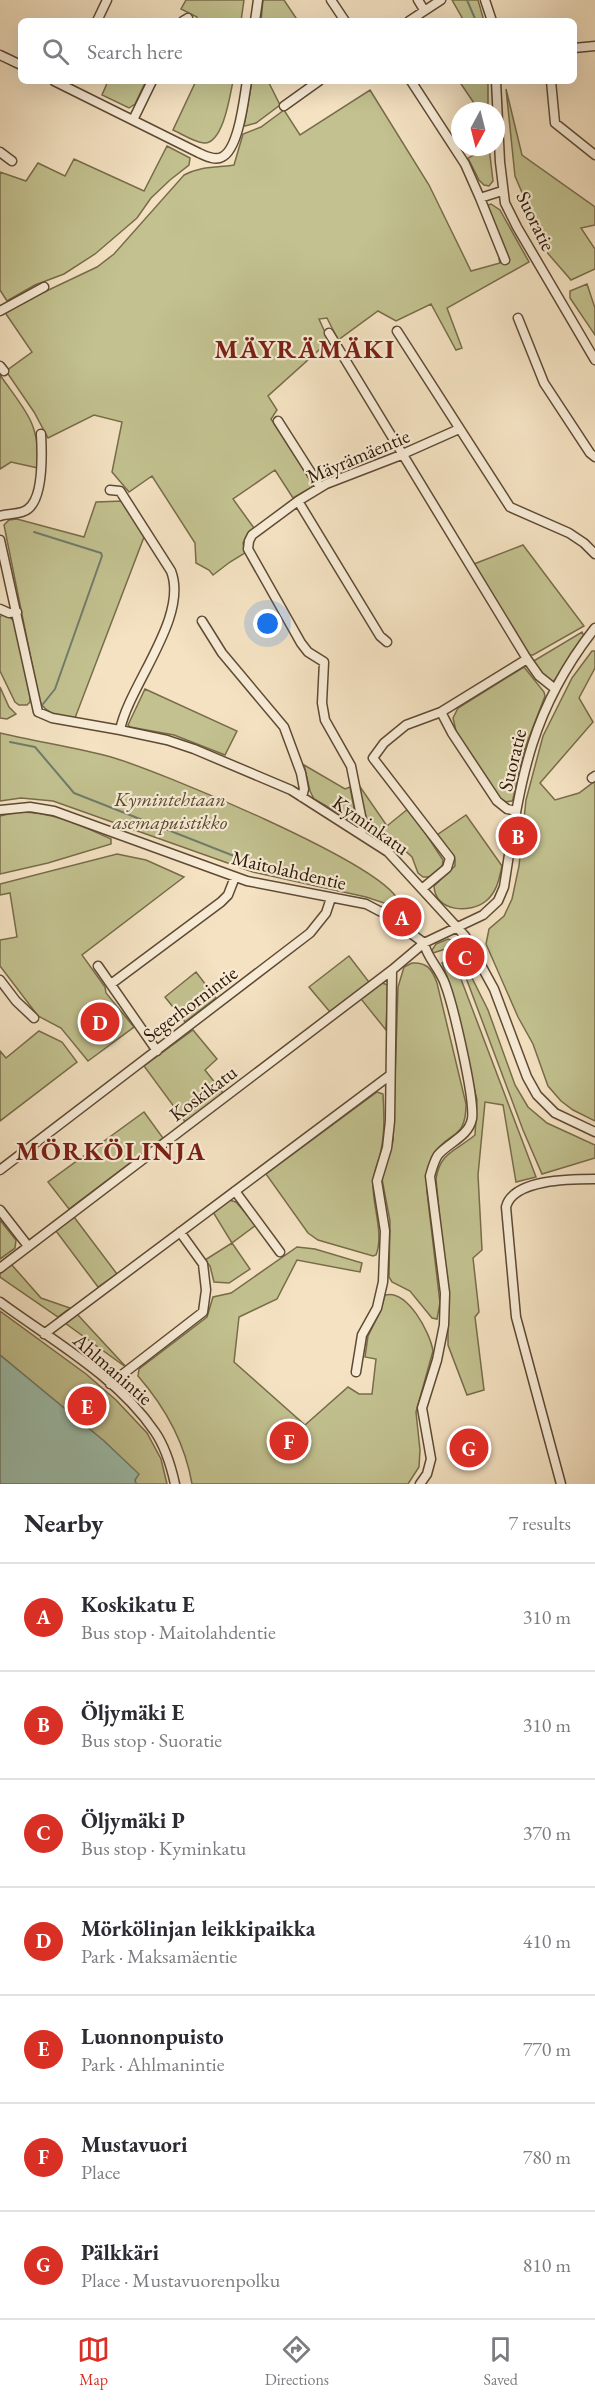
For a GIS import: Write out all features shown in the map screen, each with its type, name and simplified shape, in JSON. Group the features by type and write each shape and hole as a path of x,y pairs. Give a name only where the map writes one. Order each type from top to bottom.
{"street":[{"path":"98,18 107,0"},
{"path":"255,18 258,0"},
{"path":"331,0 343,18"},
{"path":"418,0 424,10"},
{"path":"413,18 441,0"},
{"path":"485,0 491,18"},
{"path":"577,48 595,46"},
{"path":"0,55 18,64"},
{"path":"67,84 133,120 207,156 219,158 228,153 238,129 246,84"},
{"path":"133,120 151,84"},
{"path":"284,106 315,84"},
{"path":"413,84 465,164 505,260"},
{"name":"Suoratie","path":"496,84 502,191 505,202 517,227 595,360"},
{"path":"551,84 555,123 595,155"},
{"path":"0,152 12,161"},
{"path":"480,198 502,191"},
{"path":"0,311 44,287"},
{"path":"518,318 544,383 590,453 595,457"},
{"path":"396,331 510,507 569,533 584,543 595,555"},
{"path":"329,333 527,659 539,676 554,688"},
{"path":"278,421 320,487"},
{"name":"Mäyrämäentie","path":"361,833 363,826 351,766 328,728 323,711 324,662 308,652 301,643 248,549 249,541 252,535 320,487 459,429"},
{"path":"0,516 22,512 30,508 35,500 43,456 41,434"},
{"path":"110,490 120,491 171,571 175,585 171,611 120,730"},
{"path":"298,501 380,636 387,642"},
{"path":"0,540 17,612 9,613 0,610"},
{"name":"Kyminkatu","path":"17,612 38,712 52,718 167,740 194,749 280,785 361,833 388,852 465,936 494,989 527,1077 537,1095 564,1119 595,1132"},
{"path":"202,621 222,653 284,727 301,773 304,791 302,797"},
{"name":"Suoratie","path":"458,928 483,915 500,897 504,887 526,762 536,728 554,688 594,634"},
{"path":"423,888 447,868 450,858 373,758 384,743 406,725 441,712 527,659"},
{"path":"441,712 496,801 507,809 516,811"},
{"name":"Maitolahdentie","path":"0,810 30,807 54,811 235,877 270,887 354,901 375,908 424,943"},
{"path":"111,984 221,902 228,895 235,877"},
{"name":"Segerhornintie","path":"0,1170 310,933 326,913 331,898"},
{"path":"420,1484 427,1474 431,1459 422,1408 437,1360 444,1325 444,1293 430,1176 440,1152 468,1129 472,1108 449,996 438,968 425,951 424,943 458,928"},
{"name":"Koskikatu","path":"0,1268 392,970 424,943"},
{"path":"98,966 115,994 157,1051"},
{"path":"356,1372 362,1335 377,1308 382,1282 385,1231 377,1181 387,1148 390,1121 392,970"},
{"path":"0,980 16,1001 34,1018"},
{"path":"44,1334 389,1076"},
{"path":"561,1484 516,1317 510,1272 506,1207 512,1195 532,1186 563,1180 595,1179"},
{"path":"235,1191 280,1252"},
{"path":"0,1210 28,1246"},
{"path":"110,1384 203,1312 206,1290 203,1264 180,1232"},
{"name":"Ahlmanintie","path":"0,1302 110,1384 131,1403 156,1434 168,1456 175,1484"}],"green space":[{"path":"186,0 244,0 241,18 196,18 181,9"},
{"path":"263,0 284,0 296,18 261,18"},
{"path":"452,0 478,0 483,18 462,18"},
{"path":"107,84 145,84 135,104 129,108 102,95"},
{"path":"195,84 232,84 225,118 211,141 204,143 192,140 173,130"},
{"path":"251,84 270,84 280,105 256,123 244,126"},
{"path":"461,84 488,84 488,102 473,102"},
{"path":"506,89 522,155 595,207 595,225 581,228 595,249 595,269 571,280 538,242 528,222 523,195 515,176"},
{"path":"370,90 429,185 471,271 500,263 499,259 505,254 489,209 488,205 491,204 500,210 529,262 447,308 462,348 456,350 431,304 396,321 378,311 338,340 327,318 319,319 329,341 268,396 277,410 271,419 311,481 312,487 293,498 275,470 233,499 254,528 243,543 245,553 213,575 196,563 195,543 152,476 129,492 112,472 122,422 94,415 48,438 34,412 6,371 32,352 4,311 97,267 114,254 184,175 202,169 234,165 243,134 261,127 284,110 300,135"},
{"path":"167,146 190,158 189,165 151,198 137,218 95,254 64,274 35,285 7,301 0,290 0,172 26,181 38,163 65,176 74,159 144,191"},
{"path":"490,156 493,181 489,186 479,180 468,158"},
{"path":"587,284 595,308 595,335 570,298 570,291"},
{"path":"0,375 29,418 36,439 38,468 11,462 0,469"},
{"path":"123,501 144,537 75,718 54,713 45,708 39,699 4,525 9,520 17,519 84,537 96,502"},
{"path":"523,545 584,626 533,655 527,655 474,564"},
{"path":"9,616 16,624 30,695 30,702 27,705 19,705 15,702 0,671 0,617"},
{"path":"582,632 584,636 554,681 548,681 532,662"},
{"path":"592,651 595,651 595,668 579,698 593,722 540,783 555,800 579,793 595,781 595,1121 573,1110 561,1101 548,1086 533,1044 518,1017 486,944 489,929 504,916 512,899 519,866 526,800 543,736 572,678"},
{"path":"524,667 545,696 525,748 513,799 504,802 497,796 456,731 453,718 458,708"},
{"path":"0,687 9,707 16,714 7,719 0,718"},
{"path":"145,689 237,731 225,755 174,735 130,727 128,725"},
{"name":"Kymintehtaan asemapuistikko","path":"0,733 111,757 218,798 352,864 382,884 398,900 393,906 366,897 253,872 53,801 21,798 0,801"},
{"path":"304,765 345,789 350,787 356,818 352,821 314,799"},
{"path":"354,778 387,826 409,808 443,860 442,868 431,877 423,877 418,873 412,857 390,837 377,834 369,826"},
{"path":"17,812 54,816 111,839 111,844 48,863 0,874 0,816"},
{"path":"466,815 502,866 493,894 479,905 463,909 447,906 440,901 434,886 455,866 455,860 437,835"},
{"path":"117,854 146,860 184,877 82,955 105,987 106,993 134,1027 88,1061 61,1028 38,1016 0,966 0,940 17,937 10,893 0,895 0,884"},
{"path":"448,939 461,944 433,953 432,950 436,944"},
{"path":"349,956 369,982 330,1012 309,987"},
{"path":"453,958 536,1177 516,1182 503,1105 485,1102 478,1175 482,1250 473,1258 479,1312 475,1317 484,1390 467,1395 448,1345 448,1305 436,1179 445,1157 475,1135 477,1100 450,985 442,963"},
{"path":"459,959 463,960 488,1010 515,1085 528,1107 547,1123 595,1145 595,1158 542,1174 523,1130"},
{"path":"412,963 428,967 437,983 466,1104 460,1130 433,1155 428,1173 427,1192 440,1303 437,1319 432,1318 410,1291 392,1282 389,1277 390,1221 382,1179 393,1141 398,987 404,967"},
{"path":"196,972 216,998 185,1022 165,997"},
{"path":"382,983 388,985 386,1030 361,999"},
{"path":"193,1030 217,1059 205,1070 223,1093 186,1123 144,1066"},
{"path":"39,1031 62,1042 77,1062 0,1121 0,1051 6,1058"},
{"path":"377,1092 383,1094 384,1122 380,1154 373,1181 379,1238 376,1255 373,1256 318,1240 308,1233 266,1174"},
{"path":"144,1112 163,1138 69,1209 48,1182"},
{"path":"229,1200 236,1202 256,1225 232,1243 213,1212"},
{"path":"74,1217 117,1274 98,1287 56,1231"},
{"path":"0,1220 16,1240 15,1248 0,1259"},
{"path":"232,1243 250,1269 229,1283 214,1282 210,1266 205,1260"},
{"path":"297,1247 315,1249 362,1263 360,1272 297,1260 277,1299 239,1317 234,1362 305,1425 348,1387 359,1394 372,1394 376,1359 365,1357 368,1336 380,1312 385,1295 393,1295 401,1299 409,1305 422,1323 433,1351 416,1412 420,1450 419,1467 408,1484 192,1484 184,1454 172,1426 157,1400 138,1376 139,1369 207,1317 213,1297 231,1293"},
{"path":"11,1264 41,1298 70,1308 58,1317 0,1277 0,1274"},
{"path":"0,1311 86,1374 116,1400 147,1433 161,1459 167,1484 136,1484 138,1474 104,1441 0,1355"},
{"path":"77,1314 127,1368 65,1323"}],"shaded area":[{"path":"0,1355 104,1441 139,1474 135,1480 136,1484 0,1484"}],"waterway":[{"path":"467,0 475,18"},
{"path":"34,532 101,553 102,556 55,689 43,704"},
{"path":"10,742 35,747 74,793 257,865"}],"place":[{"name":"Öljymäki E","path":"518,836"},
{"name":"Koskikatu E","path":"402,917"},
{"name":"Öljymäki P","path":"465,957"},
{"name":"Mörkölinjan leikkipaikka","path":"100,1022"},
{"name":"Luonnonpuisto","path":"87,1406"},
{"name":"Mustavuori","path":"289,1441"},
{"name":"Pälkkäri","path":"469,1448"}],"district":[{"name":"MÄYRÄMÄKI","path":"305,349"},
{"name":"MÖRKÖLINJA","path":"111,1151"}]}
